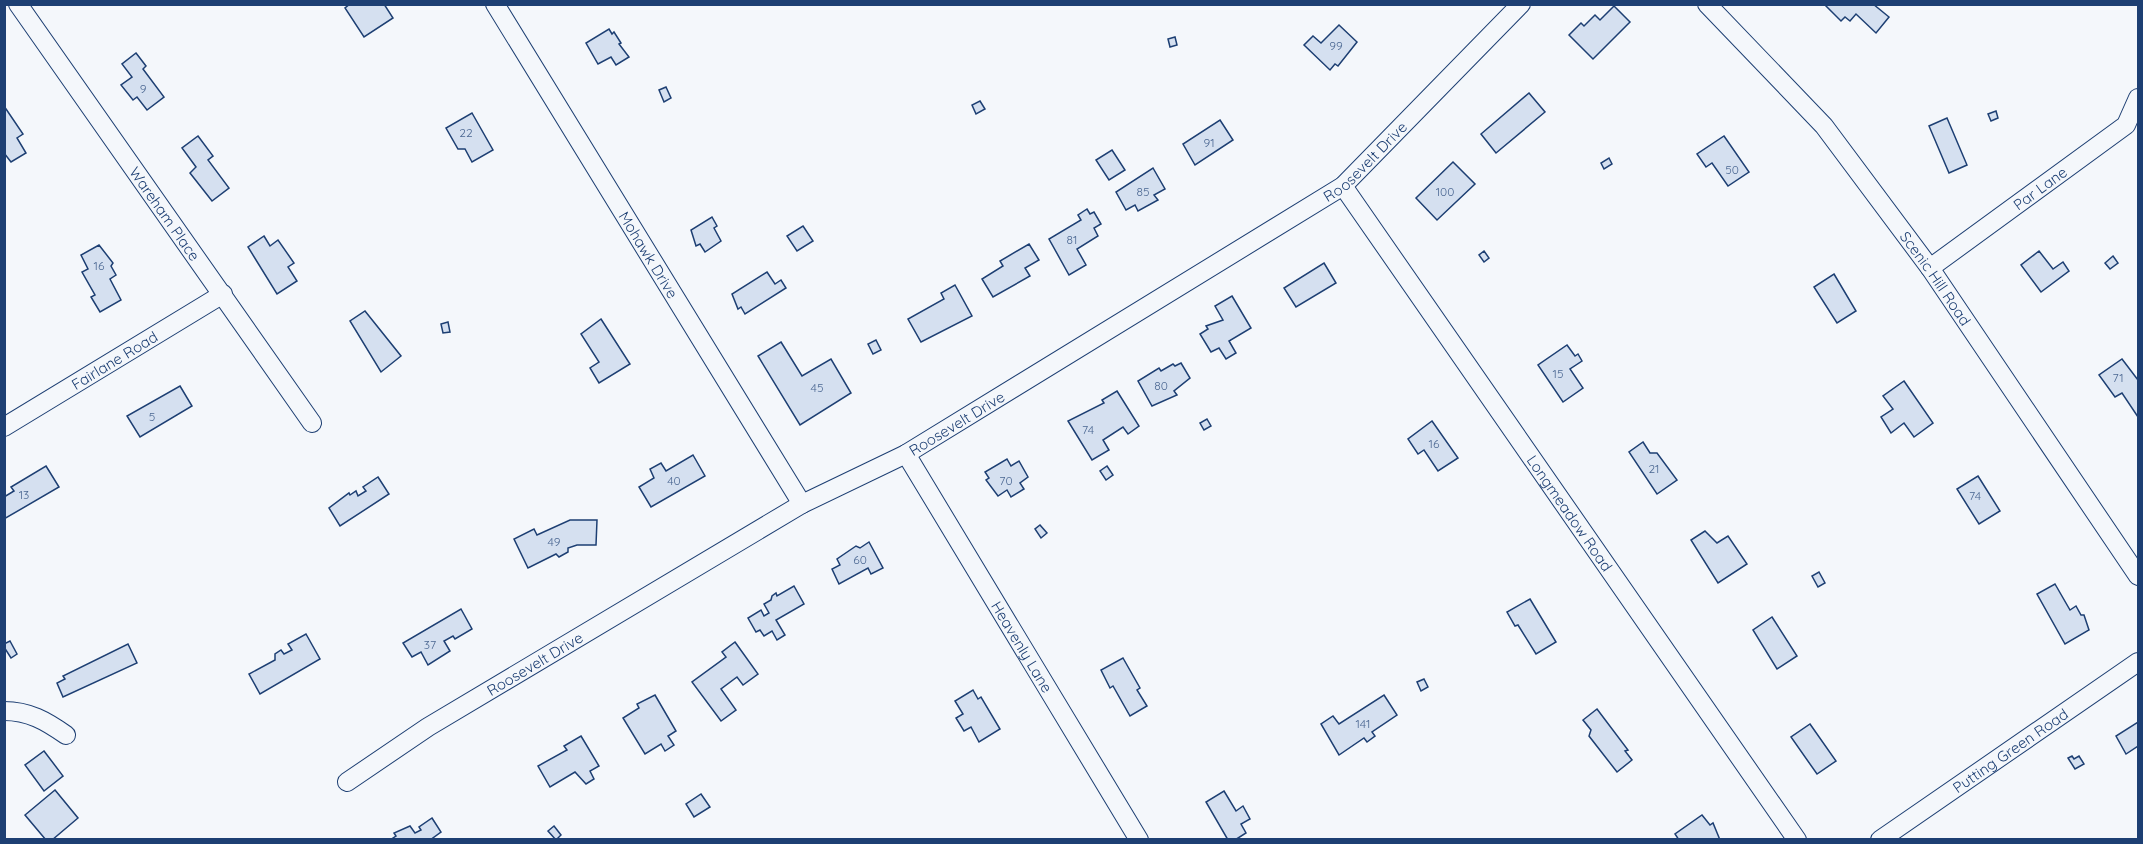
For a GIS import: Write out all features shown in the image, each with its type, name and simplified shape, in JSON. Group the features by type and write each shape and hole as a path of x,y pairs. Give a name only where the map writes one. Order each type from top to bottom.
{"street":[{"name":"Wareham Place","path":"18,4 312,423"},
{"name":"Mohawk Drive","path":"495,4 802,504"},
{"name":"Roosevelt Drive","path":"347,782 428,727 802,504 906,453 1342,186 1521,4"},
{"name":"Scenic Hill Road","path":"1707,4 1824,126 1930,267 2139,576"},
{"name":"Par Lane","path":"1930,267 2126,125 2139,98"},
{"name":"Longmeadow Road","path":"1342,186 1797,840"},
{"name":"Fairlane Road","path":"4,428 223,294"},
{"name":"Heavenly Lane","path":"906,453 1139,840"},
{"name":"Putting Green Road","path":"1880,840 2139,662"},
{"path":"4,711 23,711 47,722 66,735"}],"building":[{"path":"350,4 384,4 393,18 364,37 345,8"},
{"path":"1824,4 1873,4 1889,17 1876,33 1856,14 1850,21 1845,17 1841,21"},
{"path":"1614,6 1630,22 1593,59 1569,35 1581,23 1584,26 1595,15 1600,20"},
{"path":"1339,25 1357,42 1338,66 1335,64 1330,70 1304,45 1313,36 1321,43"},
{"path":"609,29 612,34 614,32 621,43 619,44 629,57 616,65 611,57 598,64 586,43"},
{"path":"1175,37 1177,45 1170,47 1168,39"},
{"path":"136,53 146,66 143,69 164,97 147,110 137,97 133,100 121,85 132,77 122,64"},
{"path":"666,87 671,98 664,102 659,90"},
{"path":"1529,93 1545,112 1496,153 1481,134"},
{"path":"980,101 985,109 976,114 972,105"},
{"path":"4,106 23,134 17,138 26,153 11,162 4,153"},
{"path":"1996,111 1998,118 1991,121 1988,114"},
{"path":"472,113 493,150 472,162 465,149 458,149 446,128"},
{"path":"1947,118 1967,165 1949,173 1929,126"},
{"path":"1220,120 1233,140 1195,165 1183,144"},
{"path":"198,136 213,156 208,160 229,188 212,201 190,173 196,167 182,148"},
{"path":"1724,136 1749,172 1728,186 1712,163 1706,167 1697,154"},
{"path":"1112,150 1125,170 1109,180 1096,160"},
{"path":"1609,158 1612,164 1604,169 1601,163"},
{"path":"1453,162 1475,184 1437,220 1416,198"},
{"path":"1153,168 1165,189 1154,195 1158,200 1138,211 1135,205 1126,210 1116,192"},
{"path":"1087,209 1090,214 1094,212 1101,224 1094,228 1098,236 1077,249 1086,265 1069,275 1049,239 1081,220 1078,215"},
{"path":"712,217 717,226 714,228 721,241 705,252 700,244 696,246 691,230"},
{"path":"803,226 813,241 797,251 787,236"},
{"path":"264,236 270,246 278,240 294,263 288,267 297,281 277,294 248,247"},
{"path":"1029,244 1039,260 1025,268 1030,276 993,297 982,279 1003,266 1000,261"},
{"path":"99,245 113,263 111,266 116,275 110,279 121,300 100,312 91,297 95,295 82,272 88,269 81,255"},
{"path":"1484,251 1489,258 1484,262 1479,255"},
{"path":"2039,251 2053,269 2063,262 2069,271 2041,292 2021,265"},
{"path":"2113,256 2118,263 2110,269 2105,263"},
{"path":"1324,263 1336,283 1296,307 1284,288"},
{"path":"767,272 775,284 781,280 786,288 745,314 741,307 738,309 732,294"},
{"path":"1834,274 1856,311 1837,323 1814,287"},
{"path":"955,285 972,316 921,342 908,319 944,299 941,293"},
{"path":"1232,296 1251,328 1229,341 1236,353 1226,359 1219,348 1211,352 1200,334 1208,329 1206,326 1223,320 1215,306"},
{"path":"365,311 401,356 381,372 350,321"},
{"path":"601,319 630,364 599,383 590,368 599,362 581,334"},
{"path":"448,322 450,332 443,333 441,324"},
{"path":"876,340 881,350 873,354 868,344"},
{"path":"781,342 802,376 831,359 851,393 800,425 758,356"},
{"path":"1567,345 1575,356 1578,354 1582,361 1570,369 1583,388 1563,402 1538,365"},
{"path":"2122,359 2138,380 2138,417 2122,393 2115,397 2099,375"},
{"path":"1181,363 1190,378 1174,391 1177,395 1152,406 1138,381 1159,368 1161,371 1173,364 1175,366"},
{"path":"1904,381 1933,423 1914,437 1904,423 1891,433 1881,417 1893,409 1883,396"},
{"path":"180,386 192,406 140,437 127,416"},
{"path":"1117,391 1139,426 1128,434 1123,427 1103,440 1109,450 1092,460 1068,421 1104,403 1102,400"},
{"path":"1207,419 1211,426 1204,430 1200,423"},
{"path":"1432,421 1458,458 1438,471 1424,450 1418,454 1408,439"},
{"path":"1643,442 1650,453 1657,453 1677,480 1657,494 1629,452"},
{"path":"693,455 705,476 651,507 639,487 654,478 650,469 661,463 666,471"},
{"path":"1007,459 1011,466 1019,461 1028,477 1020,483 1024,489 1011,497 1007,490 998,496 986,480 989,478 985,472"},
{"path":"46,466 59,487 4,519 4,497 14,491 11,487"},
{"path":"1107,466 1113,475 1106,480 1100,471"},
{"path":"1978,476 2000,511 1979,524 1957,489"},
{"path":"378,477 389,494 340,526 329,508 349,493 350,495 356,491 358,496 366,491 363,487"},
{"path":"570,520 597,520 596,545 577,545 568,548 568,552 559,557 556,554 528,568 514,539 534,529 537,535"},
{"path":"1040,525 1047,533 1041,538 1035,529"},
{"path":"1705,531 1717,543 1728,536 1747,564 1718,583 1691,540"},
{"path":"869,542 883,568 871,574 868,568 839,584 832,569 840,565 837,559 856,546 860,548"},
{"path":"1819,572 1825,583 1818,587 1812,576"},
{"path":"2055,584 2070,610 2076,606 2081,615 2084,615 2089,630 2065,644 2037,594"},
{"path":"794,586 804,604 776,620 785,635 777,640 772,631 764,636 760,630 756,632 748,618 761,610 764,616 769,613 764,604 776,593 777,596"},
{"path":"1530,599 1556,642 1536,654 1507,612"},
{"path":"461,609 472,629 455,639 453,636 444,641 450,651 428,665 421,652 412,657 403,643"},
{"path":"1772,617 1797,656 1777,669 1753,630"},
{"path":"306,634 320,659 260,694 249,674 275,660 275,654 281,650 284,654 292,650 288,644"},
{"path":"10,641 17,654 11,658 4,647 4,644"},
{"path":"735,642 758,674 743,685 737,677 721,689 736,710 721,721 692,682 726,657 722,652"},
{"path":"128,644 137,663 63,697 57,683 65,679 63,676"},
{"path":"1123,658 1147,706 1130,716 1113,686 1110,688 1101,670"},
{"path":"1424,679 1428,687 1421,691 1417,682"},
{"path":"973,690 978,699 981,697 1000,729 979,742 971,727 964,731 956,718 963,714 955,701"},
{"path":"655,695 676,731 668,736 674,745 665,751 661,744 645,754 623,718 639,708 637,704"},
{"path":"1384,695 1397,715 1372,732 1375,736 1367,742 1364,738 1339,755 1321,724 1333,716 1339,724"},
{"path":"1597,709 1628,750 1625,751 1632,760 1617,772 1589,736 1591,730 1583,720"},
{"path":"2138,722 2138,746 2126,754 2116,736"},
{"path":"1810,724 1836,761 1817,774 1791,737"},
{"path":"581,736 599,766 590,771 594,779 586,784 575,772 550,787 538,766 567,750 564,746"},
{"path":"44,751 63,776 44,791 25,765"},
{"path":"2072,756 2074,759 2079,756 2084,764 2075,769 2068,758"},
{"path":"55,790 78,818 52,840 46,840 25,815"},
{"path":"1224,791 1236,811 1243,806 1250,819 1241,824 1246,833 1235,840 1228,840 1206,802"},
{"path":"701,794 710,807 694,817 686,804"},
{"path":"1702,815 1710,825 1713,823 1720,840 1679,840 1675,834"},
{"path":"432,818 441,832 430,840 390,840 396,836 394,833 410,826 415,833 421,830 419,827"},
{"path":"554,826 561,835 556,840 548,831"}]}
